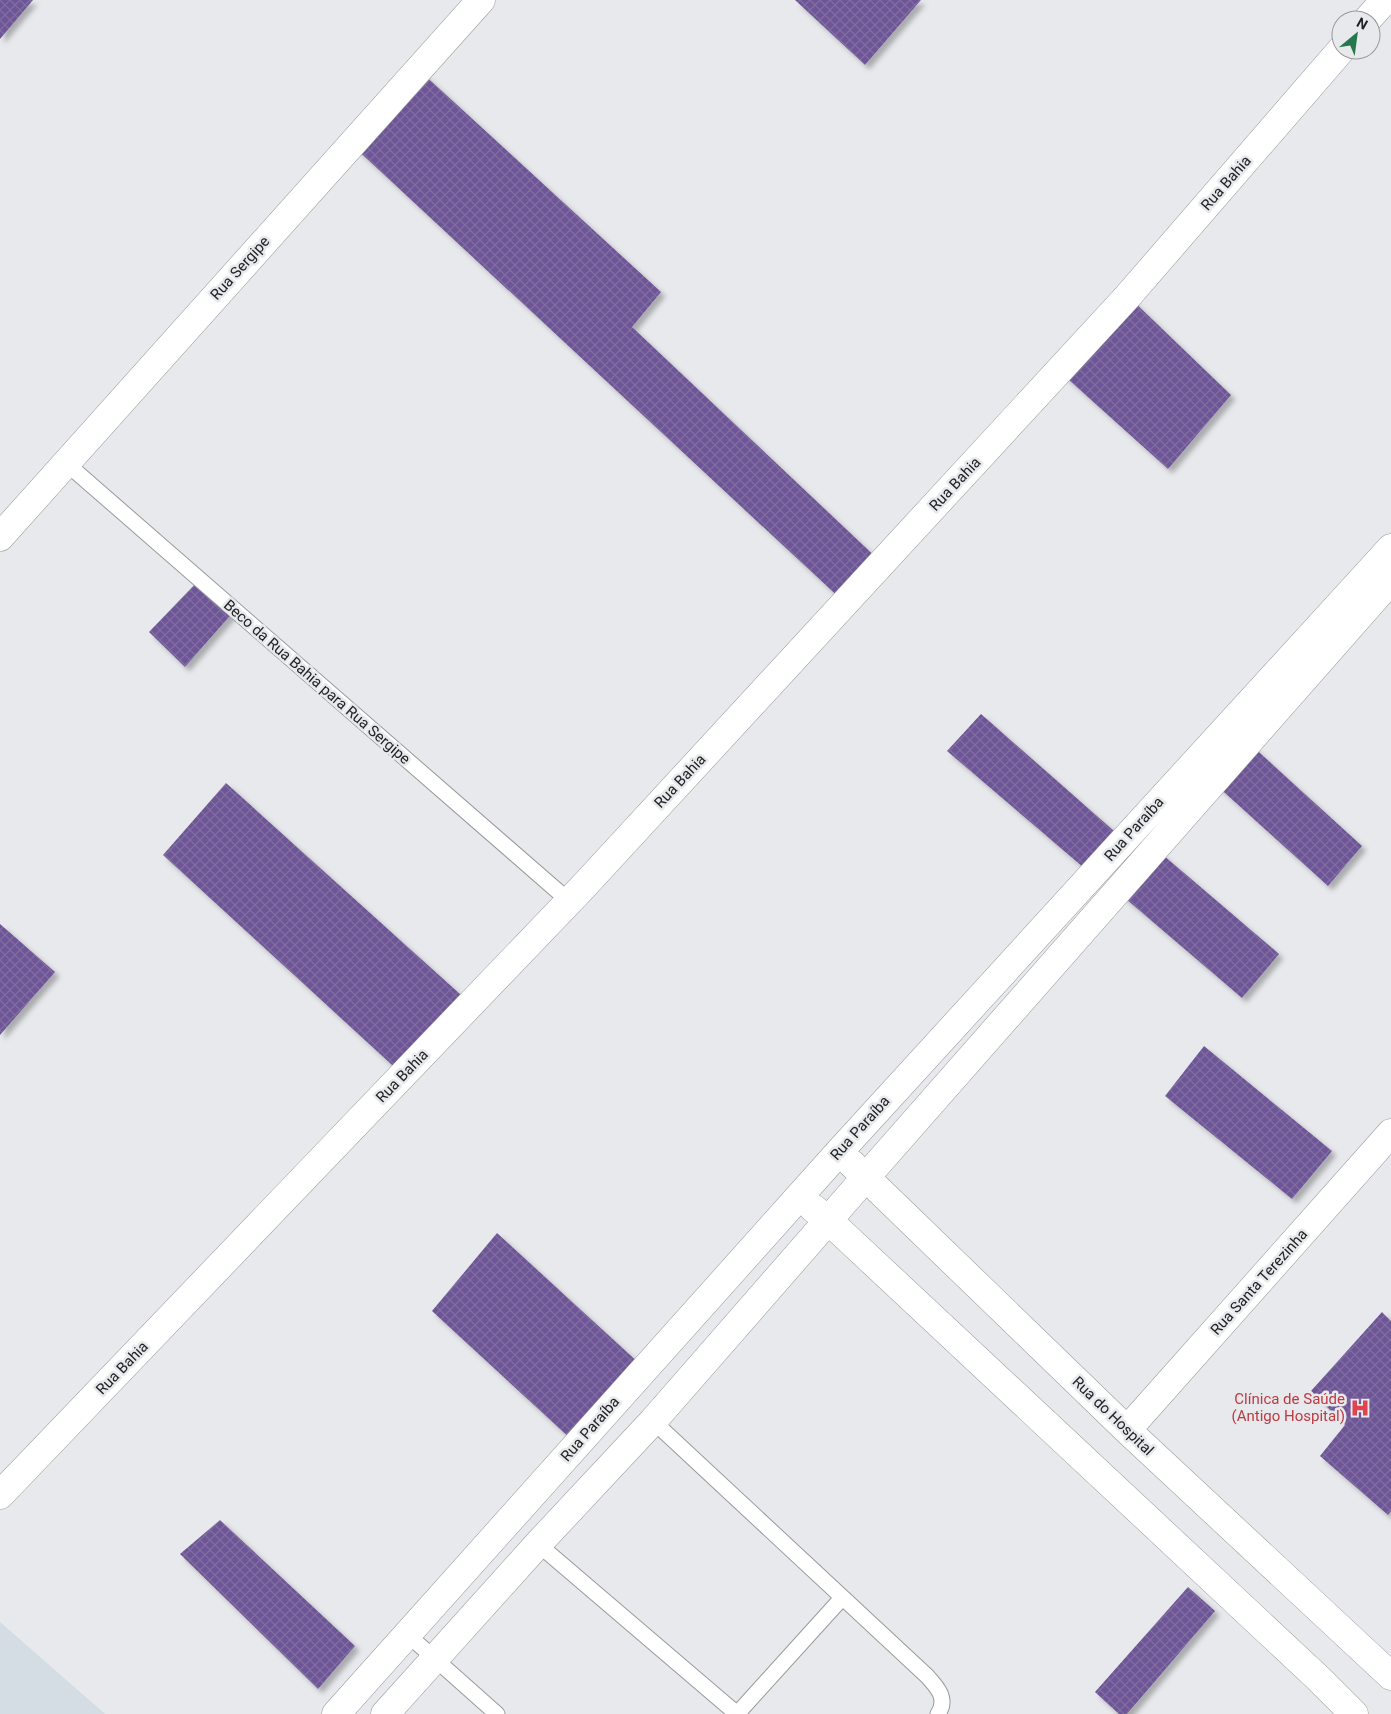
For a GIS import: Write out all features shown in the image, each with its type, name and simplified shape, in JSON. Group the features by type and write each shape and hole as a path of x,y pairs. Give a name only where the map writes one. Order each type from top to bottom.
{"street":[{"name":"Rua Sergipe","path":"0,537 481,0"},
{"path":"1376,10 1385,0"},
{"name":"Rua Bahia","path":"0,1495 569,901 1128,296 1332,60"},
{"name":"Rua Paraíba","path":"336,1714 798,1196 1391,548"},
{"name":"Rua Paraíba","path":"385,1714 538,1544 653,1421 1391,580"},
{"name":"Rua Santa Terezinha","path":"1127,1430 1391,1134"},
{"name":"Rua do Hospital","path":"839,1152 1127,1430 1391,1676"},
{"path":"798,1196 828,1220 1318,1678 1354,1714"}],"lane":[{"name":"Beco da Rua Bahia para Rua Sergipe","path":"66,463 569,901"},
{"path":"653,1421 927,1676 940,1690 943,1702 938,1714"},
{"path":"538,1544 737,1714 842,1598"},
{"path":"406,1634 497,1714"}],"shaded area":[{"path":"0,1622 105,1714 0,1714"}],"building":[{"path":"0,0 33,0 0,39"},
{"path":"795,0 921,0 865,65"},
{"path":"419,70 661,292 632,327 882,563 845,603 351,144"},
{"path":"1128,296 1231,395 1168,469 1059,371"},
{"path":"199,580 235,610 185,667 149,632"},
{"path":"981,714 1122,838 1090,873 947,751"},
{"path":"1250,744 1362,846 1328,886 1214,783"},
{"path":"226,783 471,1004 403,1075 163,855"},
{"path":"1156,849 1279,954 1242,998 1119,893"},
{"path":"0,924 55,972 0,1035"},
{"path":"1204,1046 1332,1151 1292,1199 1165,1096"},
{"path":"497,1233 641,1365 572,1440 432,1311"},
{"name":"Clínica de Saúde (Antigo Hospital)","path":"1382,1312 1391,1321 1391,1511 1388,1515 1320,1456 1345,1425 1311,1391"},
{"path":"220,1520 355,1646 318,1689 180,1554"},
{"path":"1188,1587 1215,1611 1127,1714 1119,1714 1095,1692"}],"place":[{"name":"Clínica de Saúde (Antigo Hospital)","path":"1360,1408"}]}
